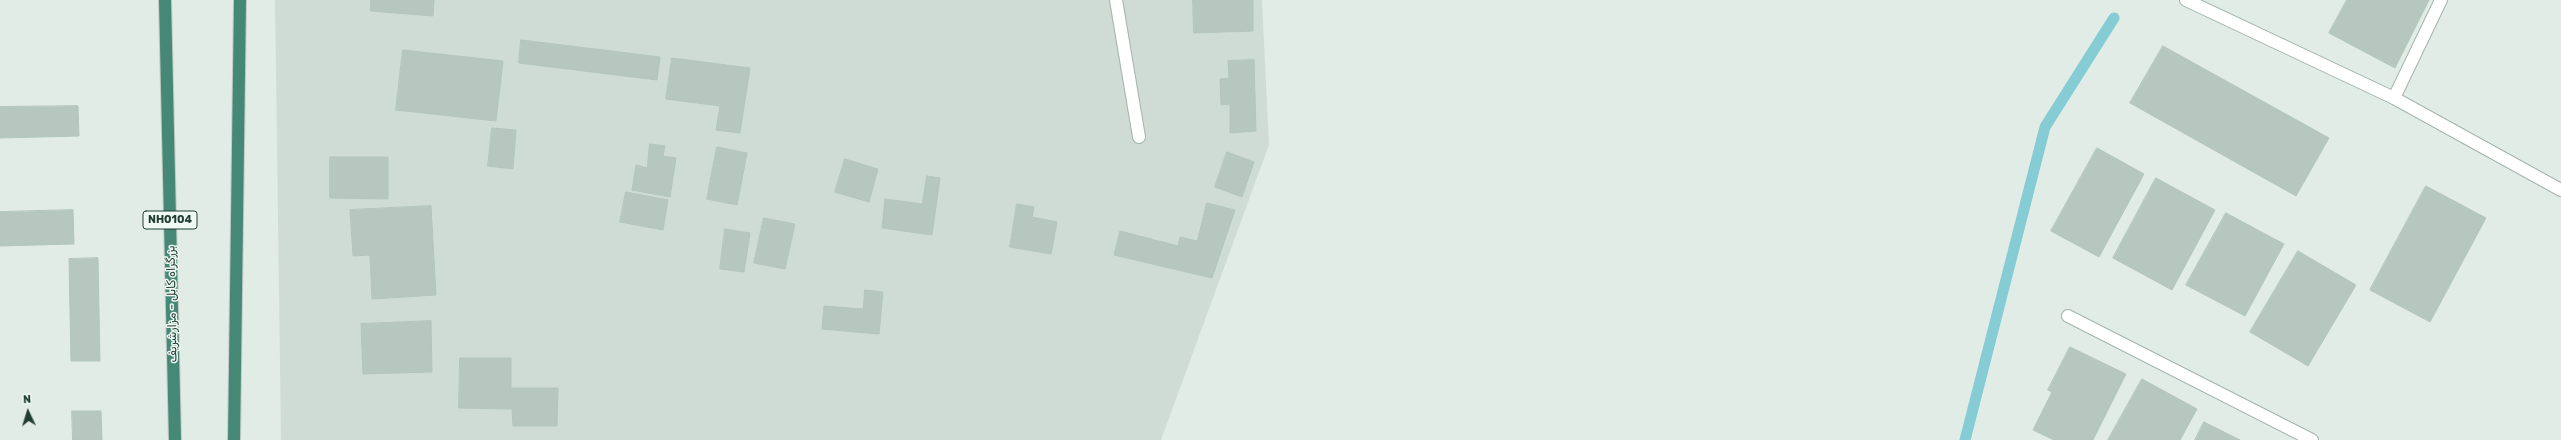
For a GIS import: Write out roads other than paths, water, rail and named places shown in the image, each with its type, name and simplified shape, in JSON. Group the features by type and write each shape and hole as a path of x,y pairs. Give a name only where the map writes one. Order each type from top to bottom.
{"highway":[{"name":"بزرگراه کابل - مزارشریف","path":"165,0 175,440"},
{"path":"234,440 240,0"}],"street":[{"path":"1116,0 1138,137"},
{"path":"2186,0 2394,98 2561,190"},
{"path":"2394,98 2441,0"},
{"path":"2068,316 2312,440"}],"waterway":[{"path":"1965,440 2045,127 2114,18"}]}
